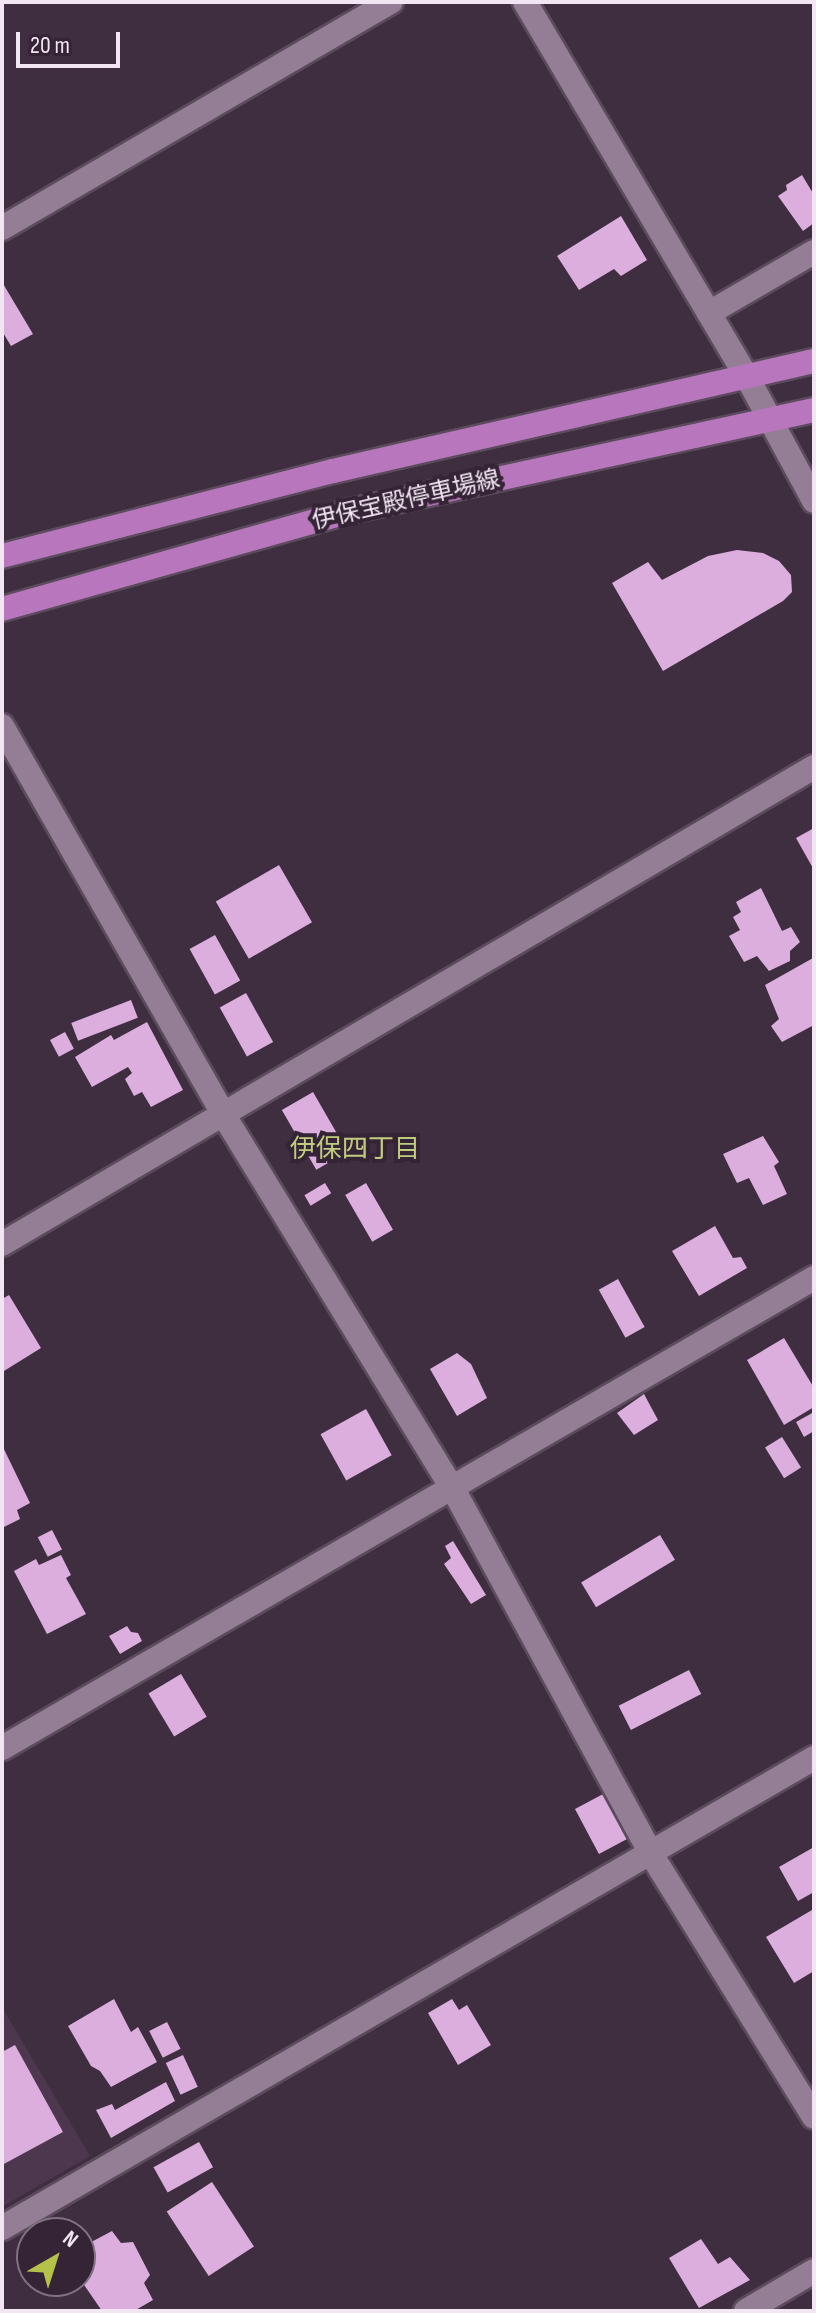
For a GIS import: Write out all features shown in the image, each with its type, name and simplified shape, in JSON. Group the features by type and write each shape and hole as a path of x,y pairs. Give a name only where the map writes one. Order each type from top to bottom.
{"main road":[{"name":"伊保宝殿停車場線","path":"2,556 333,471 814,361"},
{"name":"伊保宝殿停車場線","path":"2,609 346,512 814,410"}],"street":[{"path":"2,228 391,2"},
{"path":"525,2 746,375 814,501"},
{"path":"709,313 814,252"},
{"path":"3,729 223,1114 452,1487 651,1854 814,2117"},
{"path":"2,1244 814,767"},
{"path":"2,1748 814,1278"},
{"path":"2,2228 814,1758"},
{"path":"746,2311 814,2271"}],"shaded area":[{"path":"2,2007 90,2156 2,2207"}],"building":[{"path":"802,175 814,195 814,223 803,231 778,196 787,190 786,185"},
{"path":"621,216 647,260 621,276 614,269 579,290 557,256"},
{"path":"2,282 33,334 11,346 2,331"},
{"path":"737,550 763,553 779,561 791,575 792,592 783,601 663,671 612,583 648,562 662,580 708,556"},
{"path":"814,828 814,870 796,838"},
{"path":"279,865 312,922 249,959 216,902"},
{"path":"761,888 782,931 791,927 800,942 790,951 790,961 769,971 757,956 744,962 729,936 740,930 733,917 741,912 736,902"},
{"path":"215,935 240,980 215,995 190,949"},
{"path":"813,958 814,1025 782,1042 771,1026 779,1019 765,985"},
{"path":"246,993 273,1042 247,1057 220,1008"},
{"path":"131,1000 138,1018 78,1041 71,1023"},
{"path":"147,1022 183,1090 151,1107 142,1092 134,1096 125,1079 132,1073 128,1067 92,1087 75,1057 111,1035 114,1040"},
{"path":"65,1032 74,1049 59,1057 50,1040"},
{"path":"313,1092 347,1152 316,1170 282,1110"},
{"path":"763,1136 779,1162 774,1166 787,1194 763,1205 749,1178 737,1183 723,1154"},
{"path":"325,1183 331,1193 311,1206 304,1195"},
{"path":"366,1183 393,1230 372,1242 345,1195"},
{"path":"715,1226 733,1258 741,1257 747,1268 699,1296 672,1251"},
{"path":"618,1279 645,1327 625,1338 599,1290"},
{"path":"9,1295 41,1348 4,1371 2,1299"},
{"path":"784,1338 814,1388 814,1407 784,1425 747,1360"},
{"path":"457,1353 471,1364 487,1398 457,1416 430,1369"},
{"path":"644,1394 658,1420 634,1435 617,1413"},
{"path":"366,1409 392,1455 346,1481 321,1434"},
{"path":"814,1412 814,1431 804,1437 796,1422"},
{"path":"782,1437 801,1468 784,1478 765,1448"},
{"path":"2,1445 30,1503 17,1510 20,1519 2,1528"},
{"path":"52,1530 62,1550 48,1557 38,1537"},
{"path":"660,1535 675,1560 596,1607 581,1582"},
{"path":"453,1541 486,1595 471,1604 444,1564 451,1558 445,1546"},
{"path":"61,1555 71,1575 66,1578 86,1614 47,1634 14,1571 36,1559 39,1565"},
{"path":"127,1626 131,1632 138,1633 142,1641 120,1654 109,1636"},
{"path":"689,1670 701,1694 631,1730 619,1706"},
{"path":"181,1674 207,1717 174,1736 148,1694"},
{"path":"605,1793 629,1838 599,1854 575,1809"},
{"path":"814,1847 814,1892 798,1901 779,1867"},
{"path":"812,1910 814,1971 794,1983 766,1937"},
{"path":"114,1999 131,2032 138,2027 157,2062 111,2087 100,2071 91,2066 68,2026"},
{"path":"452,1999 459,2010 467,2005 491,2045 458,2065 428,2013"},
{"path":"167,2022 181,2049 163,2058 149,2031"},
{"path":"15,2045 63,2132 2,2165 2,2052"},
{"path":"183,2055 198,2087 181,2095 166,2063"},
{"path":"166,2082 175,2101 111,2138 96,2110 112,2104 115,2110"},
{"path":"199,2142 213,2167 168,2193 154,2167"},
{"path":"212,2182 254,2247 209,2276 167,2211"},
{"path":"112,2231 121,2243 133,2242 150,2275 144,2283 153,2300 134,2311 102,2311 92,2297 96,2297 96,2240"},
{"path":"701,2239 718,2264 730,2257 750,2280 699,2308 669,2258"}],"district":[{"name":"伊保四丁目","path":"355,1150"}]}
